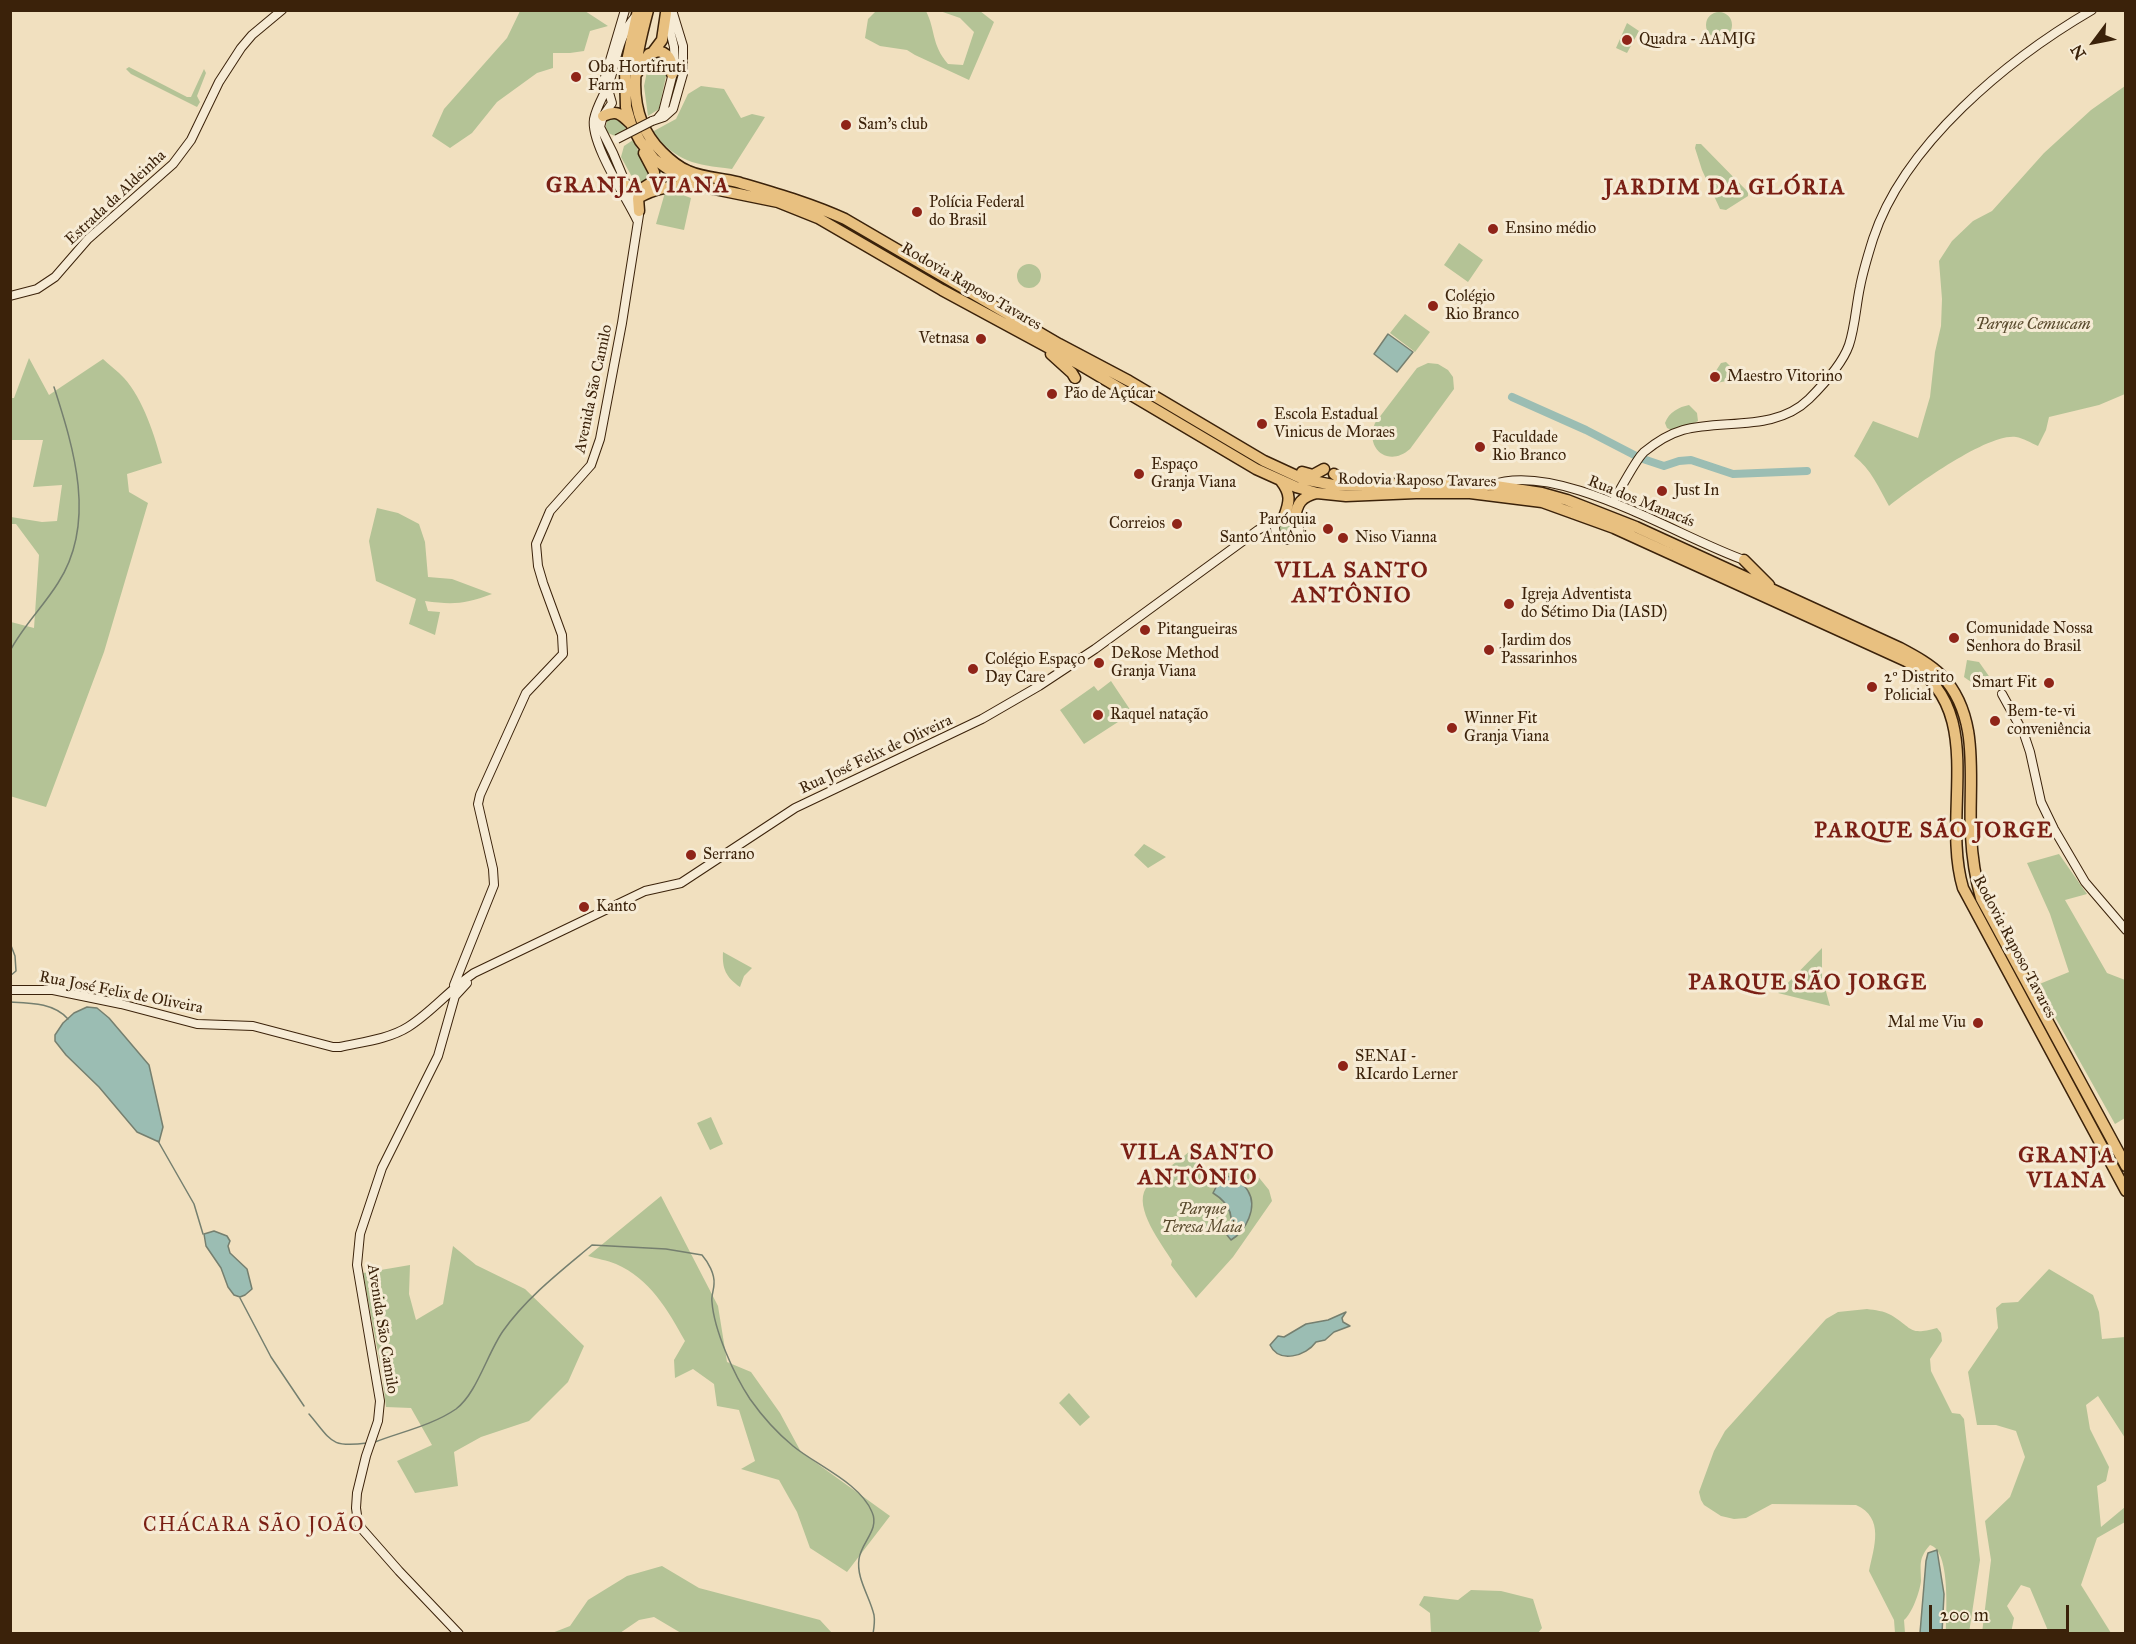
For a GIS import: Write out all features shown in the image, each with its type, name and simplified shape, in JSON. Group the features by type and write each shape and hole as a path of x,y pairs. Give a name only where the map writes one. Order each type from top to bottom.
{"highway":[{"name":"Rodovia Raposo Tavares","path":"648,10 635,64 634,78 638,109 644,128 658,148 679,166 702,175 785,195 845,219 1059,345 1129,381 1264,461 1294,476 1314,483 1338,486 1489,485 1542,493 1567,500 1636,527 1900,648 1927,663 1953,691 1965,716 1971,752 1971,836 1974,871 1981,898 2126,1166"},
{"path":"634,78 642,63 662,40 668,11"},
{"name":"Rodovia Raposo Tavares","path":"637,13 625,70 626,107 631,124 640,141 672,174 695,185 778,202 818,218 1280,481 1317,493 1346,496 1470,493 1542,502 1614,528 1906,660 1927,675 1944,696 1950,709 1957,741 1956,813 1959,866 1963,888 2125,1190"},
{"path":"653,52 664,53 670,57 672,74"},
{"path":"603,117 612,112 618,112 631,124"},
{"path":"631,195 654,181 654,172 640,141"},
{"path":"631,195 661,187 695,185"},
{"path":"631,195 638,216"},
{"path":"1040,344 1075,378"},
{"path":"1264,461 1310,475 1324,469"},
{"path":"1334,474 1344,481 1376,485"},
{"path":"1280,481 1290,499 1286,518"},
{"path":"1286,518 1304,497 1317,493"},
{"path":"1744,560 1776,591"}],"main road":[{"name":"Estrada da Aldeinha","path":"10,296 37,289 55,277 88,239 173,164 191,140 219,82 241,48 252,35 282,10"},
{"path":"625,10 605,86 612,103 600,127 602,134 614,144 631,195"},
{"path":"1613,502 1641,456 1664,438 1680,430 1700,426 1750,423 1783,415 1808,400 1833,371 1847,350 1855,321 1860,286 1874,237 1895,194 1916,161 1945,126 2017,61 2055,32 2092,10"},
{"path":"609,166 607,153 614,144 664,117 673,109 683,74 683,46 668,11"},
{"path":"654,121 663,112 675,65 668,11"},
{"path":"631,195 609,166 597,142 594,127 596,114 621,41 637,13"},
{"name":"Avenida São Camilo","path":"459,1634 399,1571 358,1522 357,1493 378,1421 380,1401 359,1281 358,1243 382,1168 438,1056 470,942 494,885 493,869 478,804 480,795 526,693 558,662 564,651 562,635 538,566 536,543 547,515 586,471 597,450 622,323 638,216"},
{"name":"Rua dos Manacás","path":"1489,485 1502,481 1537,480 1613,502 1744,560"},
{"path":"1257,530 1276,533 1285,540 1296,537 1299,527 1286,518 1276,525 1276,533"},
{"name":"Rua José Felix de Oliveira","path":"10,990 53,990 197,1023 254,1026 340,1047 404,1030 459,984 487,968 645,891 681,883 803,804 982,719 1039,686 1095,649 1257,530 1286,518"},
{"path":"2002,694 2031,752 2041,802 2054,829 2085,882 2126,930"}],"green space":[{"path":"877,10 926,11 936,44 948,64 963,65 974,32 960,18 940,11 980,11 994,22 969,80 907,50 880,46 865,38 868,19"},
{"path":"520,11 585,11 608,26 590,31 584,51 553,53 553,68 537,73 497,102 472,133 450,148 432,136 444,109 507,38"},
{"path":"1719,12 1728,16 1732,25 1728,34 1719,38 1710,34 1706,25 1710,16"},
{"name":"Quadra - AAMJG","path":"1627,23 1639,31 1627,53 1616,48"},
{"path":"658,58 668,67 659,109 648,116 644,86 649,62"},
{"path":"129,67 187,97 191,97 204,69 206,73 197,96 200,102 197,107 131,74 126,69"},
{"path":"701,86 724,89 741,118 752,114 765,117 732,169 697,163 679,156 652,132 676,119 688,94"},
{"name":"Parque Cemucam","path":"2125,86 2125,394 2099,405 2049,417 2046,430 2038,446 2016,437 2003,438 1969,452 1889,506 1870,473 1854,456 1873,421 1918,438 1930,397 1935,352 1941,326 1942,299 1939,261 1952,241 1973,221 1992,211 2044,153 2091,110"},
{"path":"613,115 627,130 615,136 605,129 608,118"},
{"path":"633,140 648,171 648,178 637,186 621,157 624,146"},
{"path":"1696,144 1701,144 1748,192 1748,196 1726,210 1720,209 1702,170 1695,148"},
{"path":"666,189 691,198 684,230 656,224"},
{"path":"1459,243 1483,260 1468,282 1444,265"},
{"path":"1029,264 1038,267 1041,276 1038,285 1029,288 1020,285 1017,276 1020,267"},
{"path":"1405,314 1430,332 1415,352 1390,333"},
{"path":"29,358 49,395 103,359 124,378 137,396 152,430 162,463 127,474 129,492 148,503 104,652 46,807 10,796 11,622 34,628 39,555 16,524 11,524 11,517 42,522 57,521 62,485 33,487 43,440 11,440 11,398 14,398"},
{"path":"1726,362 1730,366 1732,380 1716,383 1712,377 1721,363"},
{"path":"1428,363 1438,364 1448,370 1453,377 1454,389 1410,449 1394,457 1380,453 1373,441 1372,432 1375,423 1417,368"},
{"path":"1689,405 1697,413 1698,421 1671,430 1667,428 1665,423 1672,413"},
{"path":"377,508 398,513 419,524 425,542 428,577 452,579 492,594 459,603 425,601 428,611 440,612 435,635 409,624 416,599 376,581 369,541"},
{"path":"1288,517 1295,522 1298,528 1296,537 1290,540 1281,536 1279,530 1281,523"},
{"path":"1967,660 1979,662 1998,689 1980,686 1964,677"},
{"name":"Raquel natação","path":"1111,681 1139,723 1118,722 1084,744 1060,710 1094,686 1098,691"},
{"path":"1144,844 1166,857 1148,868 1134,855"},
{"path":"2059,854 2087,894 2065,900 2107,973 2125,980 2125,1118 2115,1124 2037,985 2069,972 2050,914 2027,863"},
{"path":"1822,948 1822,977 1830,1006 1778,993"},
{"path":"723,952 752,968 744,976 740,987 731,980 726,972"},
{"path":"711,1117 723,1144 710,1150 697,1123"},
{"name":"Parque Teresa Maia","path":"1190,1151 1208,1172 1252,1169 1269,1190 1272,1201 1233,1257 1196,1298 1171,1265 1172,1261 1150,1226 1143,1205 1143,1196 1149,1184"},
{"path":"661,1196 718,1306 727,1362 751,1372 780,1413 801,1452 890,1516 847,1572 810,1548 797,1512 779,1480 741,1469 755,1461 739,1410 717,1406 714,1384 693,1369 675,1378 674,1360 685,1341 657,1296 628,1270 588,1256"},
{"path":"453,1246 476,1265 525,1289 584,1346 568,1382 529,1421 481,1437 454,1452 458,1486 415,1493 397,1461 432,1445 411,1408 386,1407 363,1273 410,1265 409,1294 416,1320 443,1304"},
{"path":"2049,1269 2093,1295 2099,1312 2102,1339 2125,1337 2125,1438 2098,1396 2086,1405 2090,1429 2109,1467 2106,1481 2097,1486 2101,1527 2125,1507 2125,1522 2097,1538 2081,1585 2111,1633 2049,1633 2030,1588 2021,1585 2007,1606 2014,1618 2011,1633 1982,1633 1991,1560 1985,1521 2010,1497 2025,1457 2016,1431 1996,1425 1977,1425 1968,1372 1998,1328 1996,1308 2002,1303 2018,1302"},
{"path":"1867,1309 1888,1314 1916,1331 1937,1328 1941,1333 1942,1341 1930,1359 1931,1371 1952,1413 1960,1414 1964,1419 1980,1560 1969,1633 1946,1633 1944,1570 1937,1550 1930,1545 1922,1558 1921,1581 1917,1596 1910,1613 1904,1620 1905,1633 1895,1633 1894,1620 1869,1571 1875,1543 1874,1525 1871,1517 1856,1505 1772,1504 1746,1518 1734,1519 1721,1516 1704,1505 1701,1500 1699,1492 1714,1451 1725,1431 1826,1319 1838,1312"},
{"path":"1069,1393 1090,1417 1080,1426 1059,1403"},
{"path":"662,1566 699,1588 820,1620 832,1633 681,1633 654,1617 639,1620 620,1633 552,1633 570,1626 588,1600 627,1576"},
{"path":"1471,1590 1501,1591 1533,1599 1542,1628 1538,1633 1431,1633 1430,1613 1419,1605 1424,1596 1458,1600"}],"water":[{"path":"1388,334 1413,352 1397,372 1374,354"},
{"path":"87,1007 97,1008 109,1018 149,1065 163,1127 159,1142 137,1132 99,1087 55,1041 55,1035 63,1023 74,1013"},
{"path":"1225,1175 1246,1188 1252,1204 1246,1225 1231,1240 1227,1235 1231,1216 1227,1206 1213,1193 1222,1176"},
{"path":"214,1231 227,1236 230,1241 228,1246 230,1253 247,1269 252,1289 245,1295 240,1297 234,1295 228,1287 221,1268 206,1246 204,1234"},
{"path":"1346,1312 1342,1318 1343,1322 1350,1326 1334,1332 1325,1340 1316,1342 1306,1351 1293,1356 1280,1355 1270,1345 1278,1336 1284,1337 1306,1324 1328,1320"},
{"path":"1937,1550 1944,1594 1942,1633 1920,1633 1926,1561 1928,1553"}],"waterway":[{"path":"10,651 58,583 70,560 77,536 79,511 74,460 54,387"},
{"path":"1512,397 1586,430 1640,458 1664,466 1691,460 1733,474 1807,471"},
{"path":"10,943 15,956 16,971 10,976"},
{"path":"10,1002 49,1007 68,1019"},
{"path":"158,1141 194,1204 203,1234"},
{"path":"375,1442 427,1424 456,1409 470,1393 497,1340 512,1319 545,1285 592,1245 666,1249 702,1255 713,1276 712,1302 721,1339 731,1365 750,1399 781,1435 793,1446 848,1483 858,1492 872,1512 874,1525 860,1553 859,1566 861,1580 874,1615 873,1634"},
{"path":"240,1298 271,1357 304,1406"},
{"path":"309,1414 323,1431 338,1443 367,1443"}],"place":[{"name":"Quadra - AAMJG","path":"1627,40"},
{"name":"Oba Hortifruti Farm","path":"576,77"},
{"name":"Sam's club","path":"846,125"},
{"name":"Polícia Federal do Brasil","path":"917,212"},
{"name":"Ensino médio","path":"1493,229"},
{"name":"Colégio Rio Branco","path":"1433,306"},
{"name":"Vetnasa","path":"981,339"},
{"name":"Maestro Vitorino","path":"1715,377"},
{"name":"Pão de Açúcar","path":"1052,394"},
{"name":"Escola Estadual Vinicus de Moraes","path":"1262,424"},
{"name":"Faculdade Rio Branco","path":"1480,447"},
{"name":"Espaço Granja Viana","path":"1139,474"},
{"name":"Just In","path":"1662,491"},
{"name":"Correios","path":"1177,524"},
{"name":"Paróquia Santo Antônio","path":"1328,529"},
{"name":"Niso Vianna","path":"1343,538"},
{"name":"Igreja Adventista do Sétimo Dia (IASD)","path":"1509,604"},
{"name":"Pitangueiras","path":"1145,630"},
{"name":"Comunidade Nossa Senhora do Brasil","path":"1954,638"},
{"name":"Jardim dos Passarinhos","path":"1489,650"},
{"name":"DeRose Method Granja Viana","path":"1099,663"},
{"name":"Colégio Espaço Day Care","path":"973,669"},
{"name":"Smart Fit","path":"2049,683"},
{"name":"2º Distrito Policial","path":"1872,687"},
{"name":"Raquel natação","path":"1098,715"},
{"name":"Bem-te-vi conveniência","path":"1995,721"},
{"name":"Winner Fit Granja Viana","path":"1452,728"},
{"name":"Serrano","path":"691,855"},
{"name":"Kanto","path":"584,907"},
{"name":"Mal me Viu","path":"1978,1023"},
{"name":"SENAI - RIcardo Lerner","path":"1343,1066"}],"district":[{"name":"GRANJA VIANA","path":"638,187"},
{"name":"JARDIM DA GLÓRIA","path":"1725,189"},
{"name":"VILA SANTO ANTÔNIO","path":"1352,584"},
{"name":"PARQUE SÃO JORGE","path":"1934,832"},
{"name":"PARQUE SÃO JORGE","path":"1808,984"},
{"name":"VILA SANTO ANTÔNIO","path":"1198,1166"},
{"name":"GRANJA VIANA","path":"2067,1170"},
{"name":"CHÁCARA SÃO JOÃO","path":"254,1526"}]}
